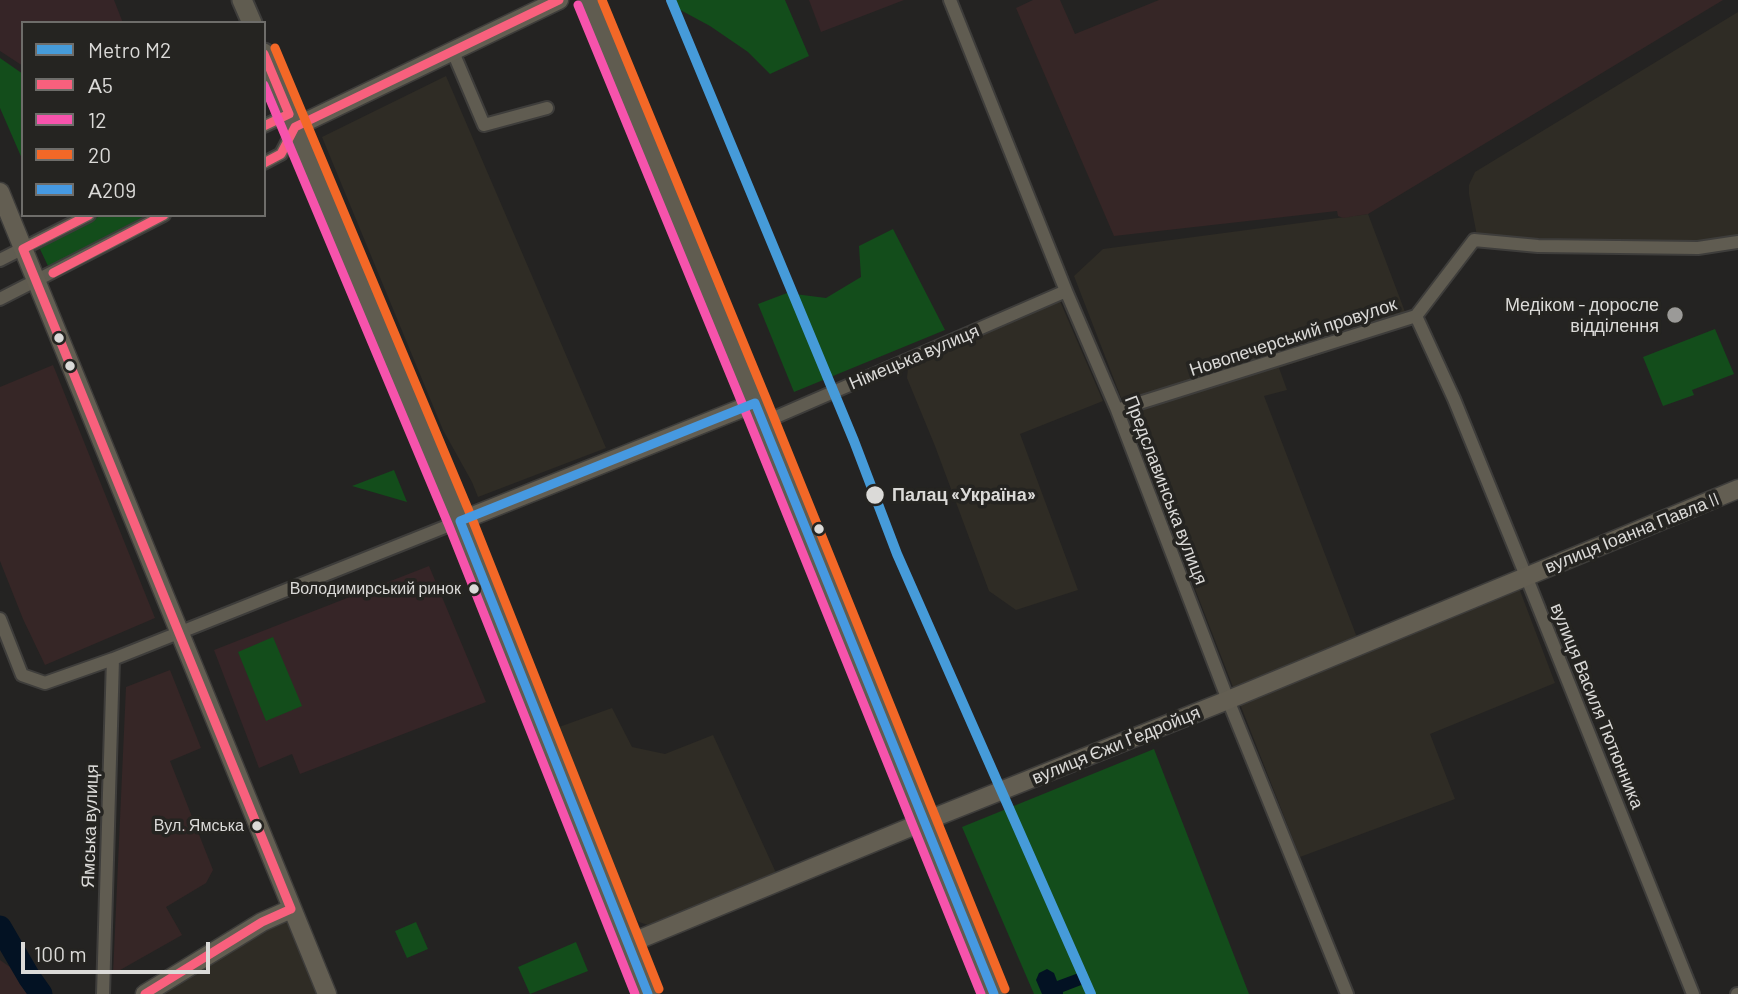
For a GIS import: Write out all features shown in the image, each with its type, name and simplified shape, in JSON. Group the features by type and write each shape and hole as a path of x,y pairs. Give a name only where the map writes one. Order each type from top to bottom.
{"main road":[{"path":"242,0 251,21"},
{"path":"589,0 994,994"},
{"path":"266,58 460,521 648,994"}],"street":[{"path":"266,126 292,121 453,52 559,0"},
{"name":"Предславинська вулиця","path":"950,0 1066,291 1117,410 1228,700 1347,994"},
{"path":"453,52 484,125 547,108"},
{"path":"266,162 282,154 292,121"},
{"path":"0,192 327,994"},
{"path":"0,260 85,217"},
{"path":"0,299 160,217"},
{"name":"Новопечерський провулок","path":"1117,410 1416,316 1474,240 1538,246 1698,248 1738,242"},
{"name":"Німецька вулиця","path":"762,423 1066,291"},
{"name":"вулиця Василя Тютюнника","path":"1416,316 1454,399 1693,994"},
{"path":"0,620 22,675 45,683 113,659 755,403"},
{"name":"вулиця Іоанна Павла II","path":"1526,576 1738,489"},
{"name":"вулиця Єжи Ґедройця","path":"628,944 1526,576"},
{"name":"Ямська вулиця","path":"103,994 113,659"},
{"path":"145,994 262,922 291,909"}],"shaded area":[{"path":"0,0 114,0 122,21 21,21 21,65 0,51"},
{"path":"809,0 904,0 821,32"},
{"path":"1033,0 1060,0 1075,34 1159,0 1723,0 1368,214 1343,218 1338,216 1337,211 1114,236 1016,8"},
{"path":"1738,12 1738,239 1703,245 1593,244 1477,236 1469,194 1469,185 1475,172"},
{"path":"446,76 606,448 478,497 443,430 322,137"},
{"path":"1368,214 1410,325 1279,368 1287,390 1264,396 1358,640 1241,688 1233,687 1074,276 1103,249"},
{"path":"1060,301 1103,401 1020,434 1078,590 1016,610 989,591 907,378 908,368"},
{"path":"53,365 155,618 45,665 0,561 0,387"},
{"path":"429,566 486,702 300,774 292,754 259,768 214,650"},
{"path":"1519,588 1555,683 1430,734 1455,799 1300,857 1240,704"},
{"path":"170,670 201,748 170,761 213,870 206,883 166,907 182,935 113,974 126,687"},
{"path":"612,708 632,747 665,754 713,735 777,875 656,923 648,925 639,922 633,915 559,727"},
{"path":"291,909 327,994 145,994"},
{"path":"0,960 10,967 27,994 0,994"}],"green space":[{"path":"671,0 785,0 809,56 770,74 748,52 710,26 673,6"},
{"path":"0,58 21,73 21,156 0,108"},
{"path":"98,217 146,217 48,266 39,247"},
{"path":"893,229 945,330 794,392 758,304 787,293 826,298 861,277 859,246"},
{"path":"1715,329 1734,374 1692,390 1694,395 1663,406 1643,357"},
{"path":"394,470 407,502 352,486"},
{"path":"273,637 302,706 266,721 238,652"},
{"path":"1154,749 1249,994 1034,994 962,827"},
{"path":"416,922 428,949 407,958 395,931"},
{"path":"576,942 588,971 530,994 518,967"}],"water":[{"path":"1047,969 1054,973 1057,981 1084,971 1089,982 1063,994 1042,994 1036,980 1039,973"}],"waterway":[{"path":"0,927 41,994"}],"metro line":[{"name":"M2","path":"671,0 854,441 897,554 1091,994"}],"transit line":[{"name":"А5","path":"266,162 281,154 295,127 559,0"},
{"name":"20","path":"602,0 1005,989"},
{"name":"12","path":"578,5 981,994"},
{"name":"20","path":"275,48 471,516 659,989"},
{"name":"А5","path":"266,59 289,114 266,125"},
{"name":"12","path":"266,90 449,526 635,994"},
{"name":"А5","path":"85,217 23,249 291,909"},
{"name":"А5","path":"53,273 160,217"},
{"name":"А209","path":"648,994 460,521 755,403 994,994"},
{"name":"А5","path":"145,994 262,922 291,909"}],"place":[{"name":"Медіком - доросле відділення","path":"1675,315"},
{"name":"Палац «Україна»","path":"875,495"},
{"name":"Володимирський ринок","path":"474,589"},
{"name":"Вул. Ямська","path":"257,826"}]}
